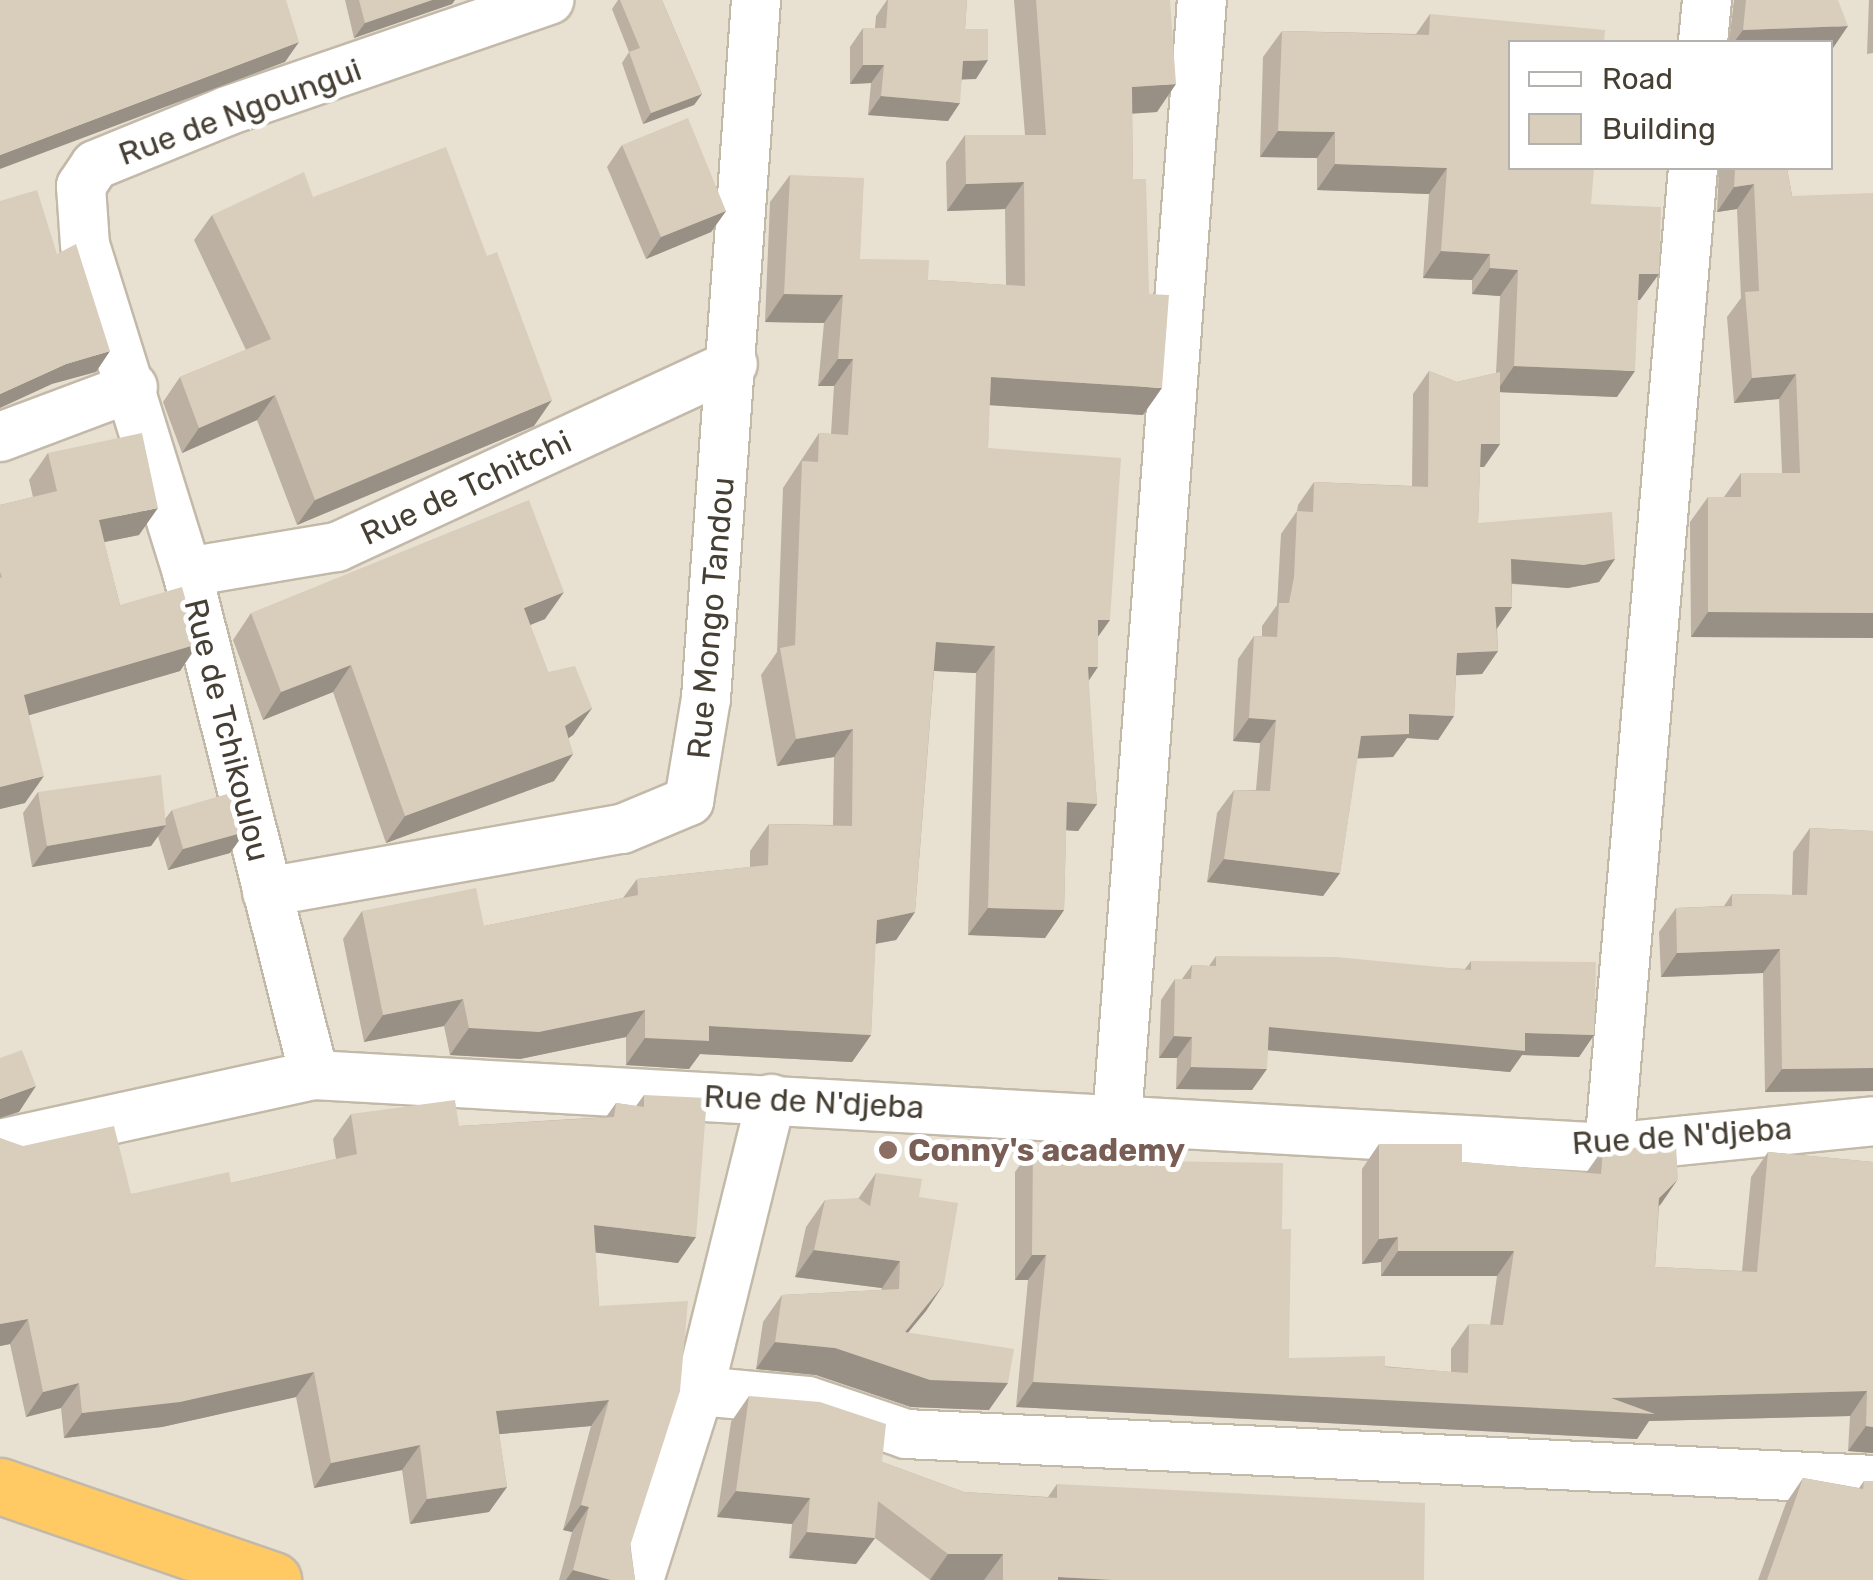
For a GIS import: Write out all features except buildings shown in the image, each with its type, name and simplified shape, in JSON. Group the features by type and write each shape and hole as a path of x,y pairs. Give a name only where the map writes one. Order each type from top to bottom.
{"highway":[{"path":"0,1486 274,1580"}],"street":[{"name":"Rue de Ngoungui","path":"133,387 79,212 80,186 95,165 227,111 549,0"},
{"name":"Rue Mongo Tandou","path":"267,892 622,829 689,801 703,734 733,364 756,0"},
{"path":"1117,1119 1202,0"},
{"path":"1704,40 1707,0"},
{"path":"1609,1148 1693,170"},
{"name":"Rue de Tchitchi","path":"187,572 337,547 733,364"},
{"path":"0,437 133,387"},
{"name":"Rue de Tchikoulou","path":"133,387 187,572 314,1074"},
{"name":"Rue de N'djeba","path":"0,1144 314,1074 1609,1148 1873,1122"},
{"path":"639,1580 699,1391 770,1100"},
{"path":"699,1391 808,1401 906,1434 1873,1480"}],"shaded area":[{"path":"0,0 1873,0 1873,1580 0,1580"}],"place":[{"name":"Conny's academy","path":"888,1150"}]}
